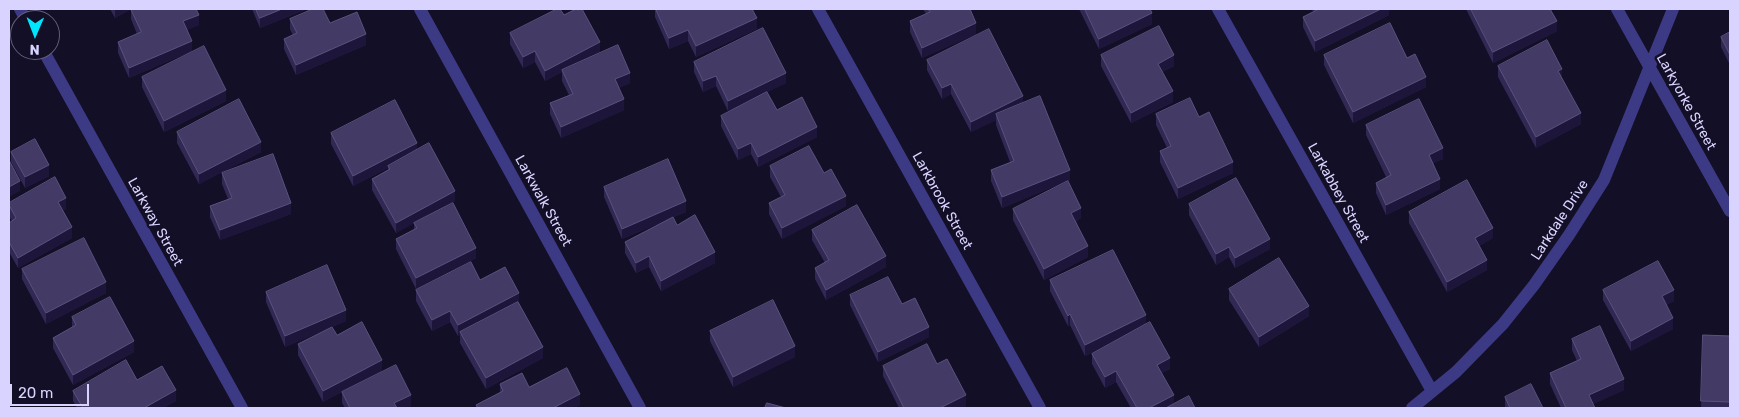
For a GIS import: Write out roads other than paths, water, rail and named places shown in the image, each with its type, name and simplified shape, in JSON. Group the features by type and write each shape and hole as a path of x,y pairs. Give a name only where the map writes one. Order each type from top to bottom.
{"street":[{"name":"Larkwalk Street","path":"420,9 640,408"},
{"name":"Larkbrook Street","path":"818,9 1040,408"},
{"name":"Larkabbey Street","path":"1218,9 1432,391"},
{"name":"Larkyorke Street","path":"1617,9 1730,211"},
{"name":"Larkdale Drive","path":"1412,408 1456,372 1503,324 1569,236 1604,180 1673,9"},
{"name":"Larkway Street","path":"49,60 242,408"}]}
